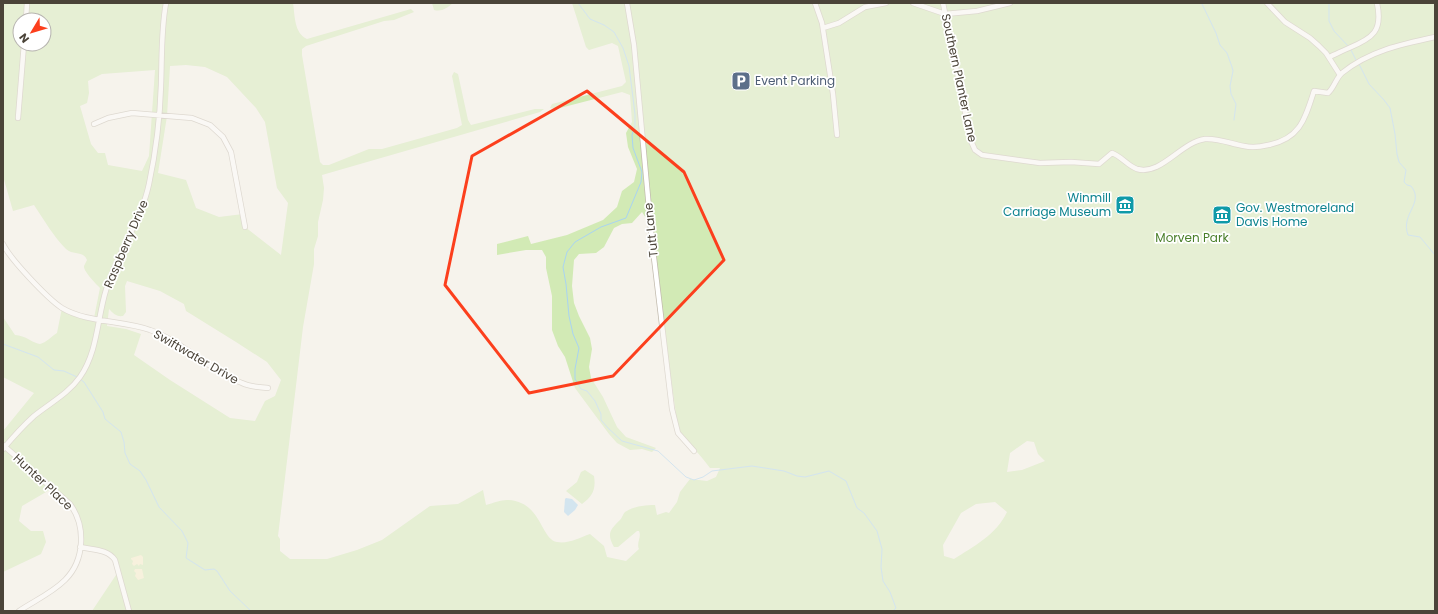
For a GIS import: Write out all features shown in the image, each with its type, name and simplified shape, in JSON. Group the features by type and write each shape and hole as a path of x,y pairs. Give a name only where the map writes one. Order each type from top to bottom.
{"street":[{"name":"Raspberry Drive","path":"4,447 26,423 40,411 61,397 75,384 92,353 105,292 113,270 145,201 152,167 159,115 166,3"},
{"name":"Tutt Lane","path":"627,3 634,45 652,241 672,409 678,433 694,451"},
{"path":"815,3 823,28 833,94 837,135"},
{"path":"823,28 839,23 865,7 886,3"},
{"path":"913,3 945,14 977,11 1010,3"},
{"name":"Southern Planter Lane","path":"943,3 971,141 975,150 982,155 1040,163 1071,162 1093,164 1102,162 1112,153 1117,154 1136,169 1143,169 1161,164 1190,144 1201,140 1219,140 1249,147 1273,144 1290,137 1300,127 1306,116 1314,91 1328,93 1340,75 1357,62 1384,50 1435,37"},
{"path":"1267,3 1286,22 1319,46 1329,57 1340,75"},
{"path":"1329,57 1365,41 1374,34 1380,21 1377,3"},
{"path":"18,118 23,52"},
{"path":"94,124 108,118 124,114 140,114 198,119 210,125 223,137 229,147 245,226"},
{"name":"Swiftwater Drive","path":"3,244 13,259 57,304 74,313 151,330 165,337 235,381 248,386 268,388"},
{"name":"Hunter Place","path":"4,447 70,504 75,511 78,520 82,542 74,567 65,580 48,593 19,611"},
{"path":"80,547 107,552 112,555 115,560 129,611"}],"highlighted area":[{"path":"587,91 684,172 724,260 613,376 529,393 445,285 472,156"}],"green space":[{"name":"Morven Park","path":"3,3 293,3 297,28 307,39 411,9 414,12 394,20 384,21 306,46 302,49 320,162 323,165 329,165 369,149 382,149 457,128 462,125 452,76 454,72 458,74 468,120 471,125 535,109 544,109 540,112 322,175 324,188 323,200 318,222 318,236 314,249 314,264 303,327 278,536 280,539 280,551 290,559 327,559 357,550 382,540 430,506 458,504 483,490 486,505 507,500 518,502 527,507 534,513 551,539 557,542 574,540 590,534 604,546 607,557 626,561 639,549 639,531 637,531 618,547 614,547 610,538 612,529 625,512 636,507 655,505 657,515 666,512 669,513 677,502 680,492 690,479 707,481 716,477 720,468 710,468 678,429 652,241 646,218 642,212 632,223 622,224 614,228 604,247 596,253 579,254 574,260 572,286 574,303 590,338 592,349 589,367 591,378 603,397 617,427 626,437 656,448 652,452 642,449 630,450 617,443 575,388 565,357 558,346 552,330 552,296 546,268 546,257 542,250 526,250 497,255 497,244 528,236 531,244 567,235 603,220 617,207 622,191 634,182 637,169 628,147 626,133 632,122 630,95 622,92 556,109 550,108 552,104 622,86 626,82 618,46 612,43 589,50 586,47 572,3 1435,3 1435,611 92,611 118,572 112,555 80,547 81,542 75,511 53,488 22,506 19,521 31,531 43,531 46,542 41,554 3,572 3,431 34,393 3,377 3,317 15,335 22,336 40,344 47,341 57,333 62,308 94,318 100,288 84,268 87,260 85,257 81,254 66,249 53,234 34,205 13,211 3,176","holes":["186,65 205,67 227,77 256,108 265,122 277,188 288,203 281,255 245,227 243,214 219,217 196,208 186,180 158,173 167,116 170,66","155,70 149,156 142,171 108,165 105,153 98,153 91,144 80,106 87,103 89,93 88,81 102,74","127,281 160,291 184,304 186,311 267,362 281,380 275,396 265,401 255,421 230,418 134,355 141,334 126,329 107,326 109,309 118,316 123,316 126,312 125,286","1027,441 1034,442 1038,454 1045,461 1022,470 1007,472 1010,453","995,502 1007,512 997,527 976,545 954,559 944,556 943,545 961,513 976,504"]},
{"path":"432,3 453,3 444,9 434,10"},
{"path":"585,470 594,476 595,485 589,498 582,504 566,491 577,482 581,472"}],"sand":[{"path":"141,555 143,557 143,565 140,564 139,566 137,564 134,566 131,558"},
{"path":"135,569 142,569 144,578 138,580 135,576"}],"water":[{"path":"566,498 572,499 578,505 568,516 564,512"}],"waterway":[{"path":"578,3 590,19 604,25 614,32 623,48 629,66 635,114 635,126 632,135 633,148 642,172 641,182 626,218 601,227 575,242 567,252 563,267 569,316 573,334 579,348 575,369 575,379 581,389 587,391 595,401 601,414 601,420 622,441 658,451 686,477 694,480 703,477 712,471 752,466 784,471 797,476 805,477 829,471 846,481 857,508 864,513 877,531 882,549 881,567 883,581 890,592 896,608 893,611"},
{"path":"1329,3 1329,21 1334,31 1348,46"},
{"path":"1202,4 1220,45 1227,53 1232,67 1233,71 1230,86 1231,94 1236,104 1234,120"},
{"path":"1351,50 1357,62"},
{"path":"1359,64 1369,84 1390,108 1399,162 1406,170 1404,182 1411,186 1415,192 1414,203 1407,221 1406,228 1408,235 1420,237 1435,255"},
{"path":"3,344 38,357 54,370 64,371 77,377"},
{"path":"80,379 84,382 103,412 105,419 121,432 125,453 130,464 140,471 159,507 182,531 188,543 186,558 205,570 214,569 217,571 230,591 251,611"}],"place":[{"name":"Event Parking","path":"741,81"},
{"name":"Winmill Carriage Museum","path":"1125,205"},
{"name":"Gov. Westmoreland Davis Home","path":"1222,215"}]}
